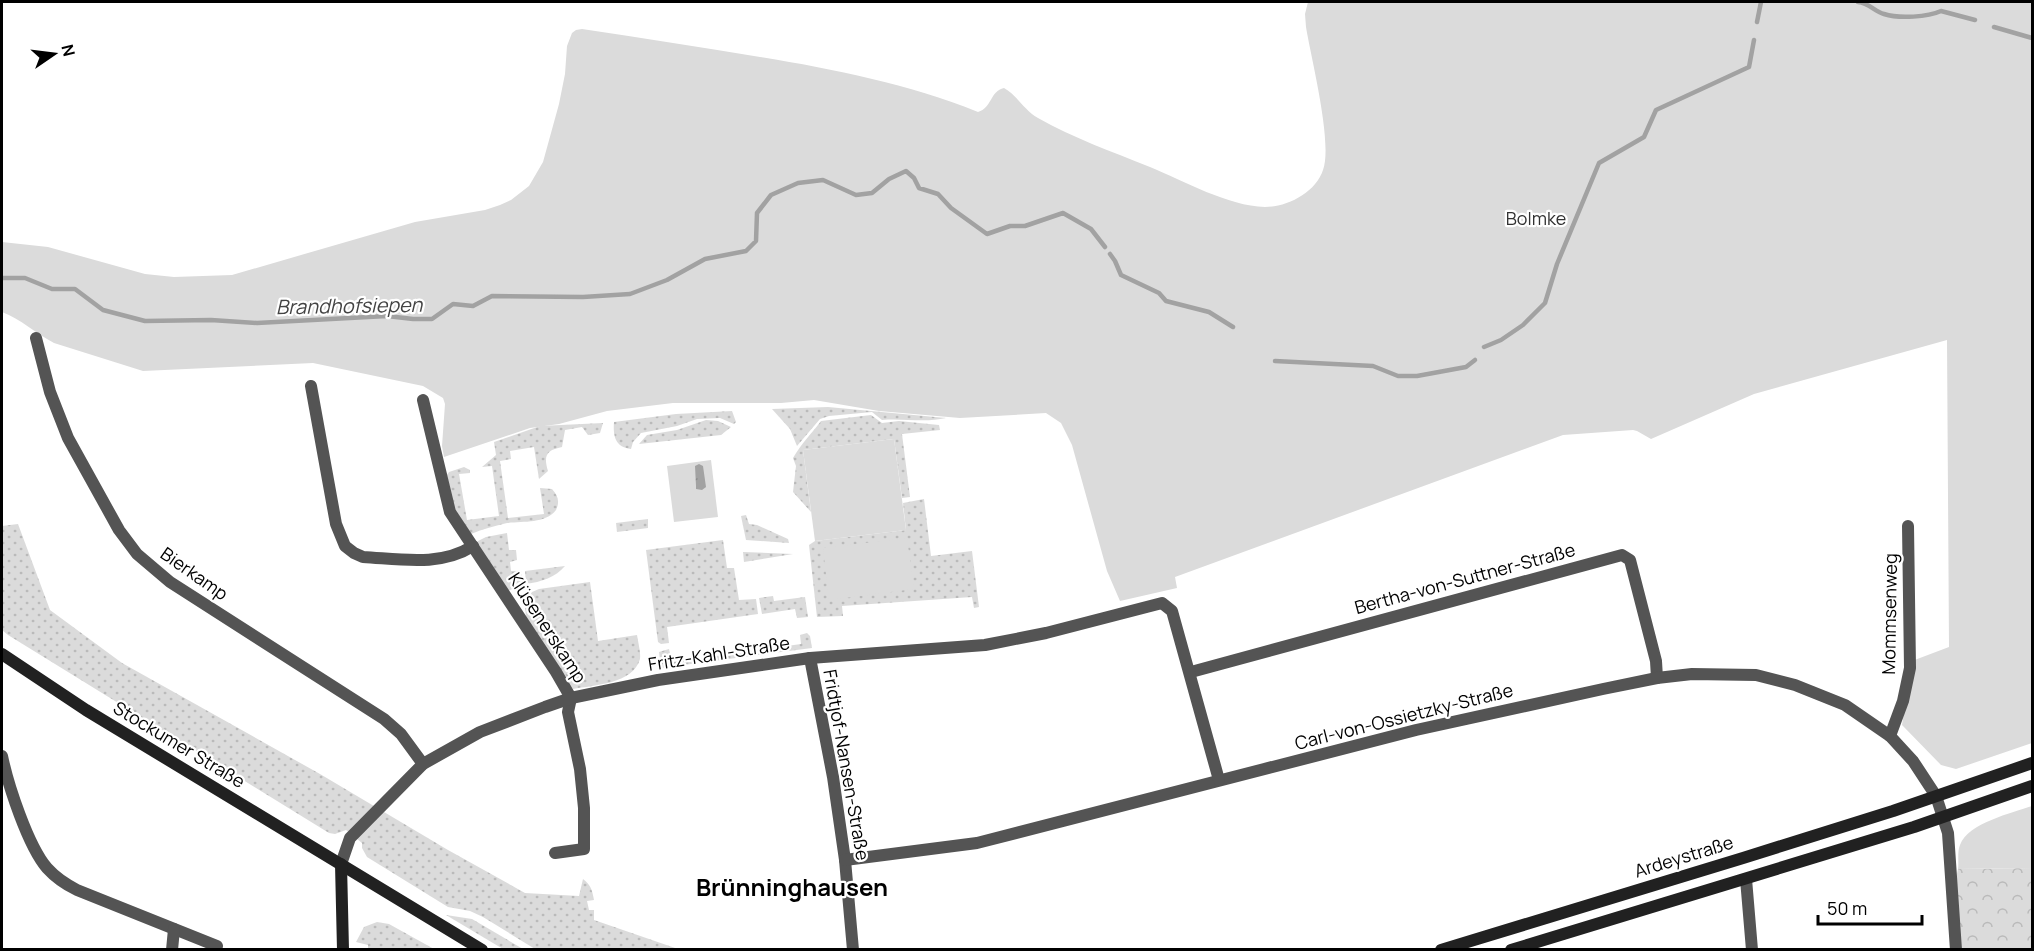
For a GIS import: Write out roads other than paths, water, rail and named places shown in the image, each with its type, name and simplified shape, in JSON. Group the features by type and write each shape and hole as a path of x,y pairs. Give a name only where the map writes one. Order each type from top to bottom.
{"main road":[{"name":"Stockumer Straße","path":"2,654 86,710 482,950"},
{"name":"Ardeystraße","path":"1441,950 1753,855 2032,763"},
{"path":"1510,950 1526,947 1944,817 2032,786"},
{"path":"341,864 343,950"}],"street":[{"name":"Bierkamp","path":"36,338 50,392 68,438 119,530 137,554 170,582 384,719 401,734 423,764"},
{"path":"311,386 330,503 345,546 363,557 433,561 463,552 472,546"},
{"name":"Klüsenerskamp","path":"423,400 450,512 571,698 568,712 580,769 584,808 584,849 555,853"},
{"name":"Mommsenweg","path":"1890,736 1903,701 1910,668 1908,526"},
{"name":"Bertha-von-Suttner-Straße","path":"1191,672 1622,555 1630,560 1656,661 1657,678"},
{"name":"Fritz-Kahl-Straße","path":"341,864 350,838 423,764 480,732 512,718 571,698 658,680 810,658 985,645 1035,635 1162,603 1172,610 1191,672"},
{"name":"Fridtjof-Nansen-Straße","path":"810,658 833,777 845,860 853,950"},
{"path":"1191,672 1219,780"},
{"name":"Carl-von-Ossietzky-Straße","path":"845,860 977,843 1416,730 1657,678 1712,673 1756,675 1785,682 1845,705 1890,736 1913,761 1936,796"},
{"path":"2,756 6,775 35,851 61,882 217,946"},
{"path":"1936,796 1944,817 1951,855 1956,950"},
{"path":"1746,879 1752,950"},
{"path":"172,950 174,929"}],"water":[{"path":"699,464 703,466 706,487 702,490 696,489 695,466"}],"waterway":[{"name":"Brandhofsiepen","path":"1757,22 1761,2"},
{"path":"1858,2 1890,16 1913,17 1941,11 1975,20"},
{"path":"1994,27 2032,38"},
{"name":"Brandhofsiepen","path":"1484,347 1501,340 1523,325 1545,303 1557,264 1599,163 1644,137 1656,110 1749,67 1754,40"},
{"name":"Brandhofsiepen","path":"2,278 25,278 52,289 75,289 103,310 145,321 211,320 257,323 387,316 432,319 453,304 473,306 492,296 583,297 630,294 667,280 705,259 746,251 756,241 757,213 771,195 798,183 823,180 856,195 872,193 889,179 906,171 914,178 919,188 938,194 951,208 987,234 1010,226 1025,226 1063,213 1091,229 1105,247"},
{"name":"Brandhofsiepen","path":"1110,254 1121,275 1159,293 1166,301 1209,312 1233,327"},
{"name":"Brandhofsiepen","path":"1275,361 1373,366 1398,376 1417,376 1466,367 1475,360"}],"district":[{"name":"Brünninghausen","path":"792,888"}],"park label":[{"name":"Bolmke","path":"1536,219"}]}
